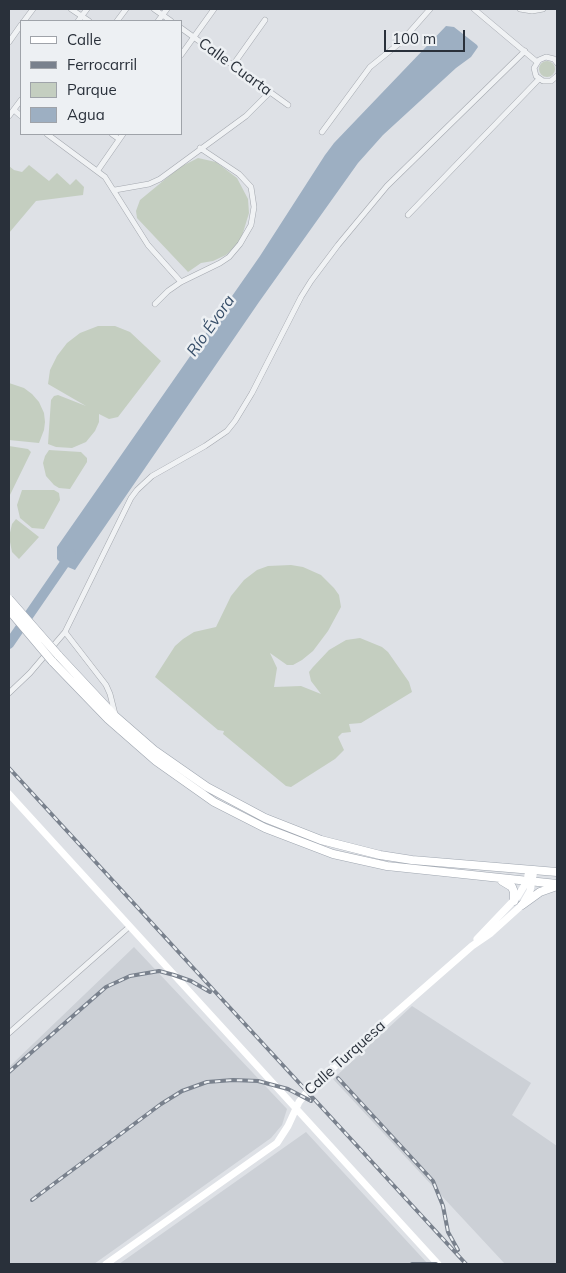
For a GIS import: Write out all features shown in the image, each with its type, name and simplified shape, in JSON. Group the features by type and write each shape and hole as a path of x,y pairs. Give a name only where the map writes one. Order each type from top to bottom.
{"main road":[{"path":"9,599 55,658 108,719 143,751 186,783 238,815 291,839 350,858 403,869 557,885"},
{"path":"9,610 115,716 154,750 207,787 249,810 304,834 380,855 422,861 557,872"},
{"path":"490,877 508,884 514,892 514,901"},
{"path":"522,905 540,892 557,885"}],"street":[{"path":"25,20 33,9"},
{"path":"71,9 79,19 87,9"},
{"path":"118,20 126,9"},
{"path":"154,9 170,20"},
{"path":"159,20 168,9"},
{"path":"182,54 214,9"},
{"path":"322,132 370,66 401,42 430,9"},
{"path":"474,9 537,62"},
{"path":"520,9 532,11 543,9"},
{"path":"233,65 265,20"},
{"path":"9,42 20,26"},
{"name":"Calle Cuarta","path":"182,29 288,105"},
{"path":"9,692 30,673 65,632 131,498 137,490 152,476 205,446 227,431 235,422 301,297 338,245 388,186 525,51"},
{"path":"556,61 546,57 537,62 535,72 539,79 547,82 557,77"},
{"path":"408,215 539,79"},
{"path":"115,190 156,182 246,116 270,92"},
{"path":"9,116 20,101"},
{"path":"14,110 20,115"},
{"path":"48,135 106,177 148,245 182,282"},
{"path":"113,135 119,139"},
{"path":"98,170 122,135"},
{"path":"155,304 168,291 220,263 235,251 247,233 253,215 253,193 246,181 231,167 200,148"},
{"path":"65,632 106,685 115,716"},
{"path":"9,794 438,1264"},
{"name":"Calle Turquesa","path":"472,946 491,933 522,905 530,891 532,870"},
{"name":"Calle Turquesa","path":"106,1264 272,1147 285,1133 295,1108 312,1087 472,946 530,881"},
{"path":"9,1033 129,927"}],"shaded area":[{"path":"134,947 287,1109 282,1125 271,1138 94,1264 9,1264 9,1067"},
{"path":"412,1006 531,1083 512,1115 557,1146 557,1264 505,1264 333,1079"},
{"path":"306,1132 428,1264 119,1264"}],"green space":[{"path":"547,61 555,69 547,77 539,69"},
{"path":"198,158 216,162 237,178 248,199 249,213 242,236 236,246 226,255 213,261 201,263 188,272 137,218 136,211 140,200 180,167"},
{"path":"29,165 49,181 57,173 70,185 76,179 84,187 83,195 36,201 9,233 9,166 14,170 22,172"},
{"path":"98,326 115,326 130,332 161,361 118,417 109,419 99,414 99,422 95,431 86,442 72,448 56,447 48,444 51,400 54,396 58,395 86,406 48,384 50,370 57,356 67,343 80,333"},
{"path":"9,383 24,388 39,402 44,413 45,422 39,443 9,440"},
{"path":"9,446 28,449 31,452 9,497"},
{"path":"49,450 81,452 87,458 87,462 70,489 59,488 46,476 43,463"},
{"path":"22,490 54,490 59,493 60,500 44,529 32,528 20,518 17,505"},
{"path":"16,519 39,537 19,559 12,552 9,537 12,524"},
{"path":"291,565 303,567 321,575 339,595 341,607 328,631 313,651 302,660 293,665 287,665 270,653 277,668 274,687 301,686 321,694 311,681 309,672 329,650 346,640 360,638 382,647 388,652 409,682 412,692 361,723 349,724 351,732 342,733 338,737 344,750 335,759 291,787 286,786 223,734 224,731 218,730 155,677 175,646 183,639 194,632 216,627 231,596 244,580 257,570 268,566"}],"water":[{"name":"Río Évora","path":"446,26 454,27 477,45 478,47 471,57 456,68 383,135 358,163 259,302 75,570 63,565 57,559 57,547 260,256 325,155 334,143"}],"waterway":[{"name":"Río Évora","path":"9,644 71,554"}],"railway":[{"path":"9,768 466,1264"},
{"path":"9,1072 106,987 130,976 159,971 191,981 210,992"},
{"path":"338,1078 433,1181 443,1206 448,1232 458,1250"},
{"path":"32,1200 161,1104 182,1091 207,1082 258,1081 288,1089 311,1101"},
{"path":"412,1264 436,1264"}]}
